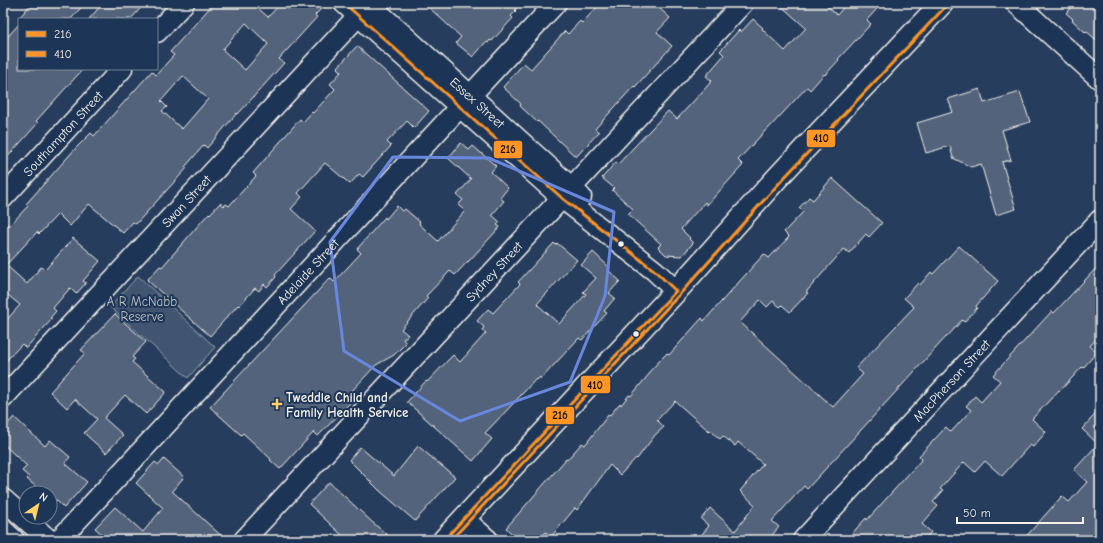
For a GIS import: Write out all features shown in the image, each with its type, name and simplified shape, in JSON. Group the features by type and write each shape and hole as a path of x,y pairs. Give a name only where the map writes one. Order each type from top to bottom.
{"main road":[{"path":"444,540 676,291 773,183 942,3"}],"street":[{"path":"158,31 184,3"},
{"name":"Adelaide Street","path":"59,540 556,3"},
{"name":"Sydney Street","path":"244,540 743,3"},
{"path":"1016,3 1100,79"},
{"name":"Essex Street","path":"362,6 566,193 676,291"},
{"name":"Swan Street","path":"3,398 362,6"},
{"name":"Southampton Street","path":"3,198 121,70"},
{"name":"MacPherson Street","path":"803,540 1100,220"},
{"path":"3,499 49,540"},
{"path":"464,519 488,540"},
{"path":"3,530 14,540"}],"highlighted area":[{"path":"393,157 489,158 614,212 605,296 570,382 460,421 344,351 330,242"}],"green space":[{"name":"A R McNabb Reserve","path":"138,276 215,347 188,378 110,307"}],"building":[{"path":"32,3 85,3 72,18 19,18"},
{"path":"103,3 145,3 132,18 90,18"},
{"path":"214,3 252,3 268,17 281,3 314,3 321,9 315,15 317,17 279,59 284,63 238,114 237,113 207,148 204,145 185,167 187,168 136,224 133,222 123,233 89,204 70,226 58,214 39,234 37,232 6,265 27,284 41,267 45,270 73,238 100,261 83,281 86,283 76,294 70,288 53,308 56,311 50,318 52,319 26,348 22,344 3,364 3,324 20,305 3,291 3,220 9,226 28,206 26,204 75,149 91,133 94,136 152,71 156,75 174,55 170,52","holes":["246,23 268,44 245,70 223,49","183,76 208,99 182,129 162,111 167,107 161,101"]},
{"path":"424,3 521,3 511,16 513,18 492,41 490,40 488,43 486,42 473,57 456,43 461,37"},
{"path":"601,3 654,3 670,18 657,32 672,46 595,129 599,132 576,157 520,106 521,104 503,87 524,63 531,69 565,31 568,34 580,21 582,23"},
{"path":"778,3 824,3 837,15 847,3 882,3 867,20 871,24 838,59 839,60 810,90 807,87 738,160 743,165 707,205 705,202 681,229 693,243 682,256 666,255 658,247 661,244 628,214 633,209 612,190 614,188 602,178 616,162 618,164 668,111 677,119 712,81 706,76 724,55 720,51 739,30 741,32 753,19 785,51 806,28"},
{"path":"1075,3 1088,3 1100,13 1100,43 1086,31 1085,32 1066,13"},
{"path":"18,25 18,70 82,70 36,121 38,123 3,162 3,42"},
{"path":"357,46 429,111 414,128 407,121 387,142 391,146 363,177 359,174 350,184 325,163 298,193 302,197 291,209 315,231 275,275 276,277 267,287 264,284 259,291 255,288 210,336 147,280 160,266 162,267 209,213 210,214 220,203 224,206 226,204 229,206 256,176 253,173 300,119 303,122 335,89 330,84 341,72 337,68"},
{"path":"980,89 984,103 1020,92 1030,122 1002,130 1011,160 1002,162 1016,209 996,215 981,164 971,167 953,158 950,146 926,153 917,123 953,112 948,99"},
{"name":"Tweddle Child and Family Health Service","path":"461,143 469,150 473,146 496,166 491,172 508,188 500,198 504,201 492,215 500,222 497,225 500,227 455,275 450,271 426,296 428,298 401,329 408,335 403,339 406,343 394,355 376,365 350,393 355,398 318,436 314,432 280,469 243,433 241,435 210,407 330,278 334,282 361,253 357,249 385,217 386,219 397,206 402,211 405,209 438,241 465,211 458,205 463,200 457,195 471,179 448,158"},
{"path":"832,178 882,223 869,237 866,234 849,253 844,249 806,292 808,293 790,312 782,305 780,307 773,301 767,307 760,300 740,322 833,407 863,374 856,368 914,307 904,298 918,283 920,285 931,272 933,274 959,246 998,281 976,306 977,308 964,322 962,320 946,337 807,489 804,486 772,521 779,527 768,540 697,540 709,526 701,519 710,508 735,531 755,505 740,491 763,464 738,442 735,446 723,436 720,439 675,401 657,420 664,427 655,435 637,459 636,458 620,475 610,465 577,510 575,508 551,537 546,532 539,540 519,540 506,528 566,459 567,460 582,443 585,445 609,414 610,415 620,403 621,405 629,395 631,396 650,373 649,372 667,353 669,355 702,318 704,321 764,254 769,258 789,237 784,232 803,212 799,208 809,197 813,200"},
{"path":"554,243 556,245 557,243 577,260 537,304 559,324 586,294 583,292 596,278 581,265 593,252 610,268 608,270 620,281 609,293 615,298 604,311 607,313 582,340 579,338 541,379 540,377 537,380 536,379 485,433 492,439 473,461 407,402 453,355 460,362 486,333 482,330 484,327 477,321 488,309 493,313 520,284 518,282"},
{"path":"1100,264 1100,335 1090,346 1097,352 1032,419 1046,432 1033,447 1030,445 1002,476 985,461 975,472 964,462 940,489 943,491 933,502 938,506 922,524 931,532 924,540 846,540 866,518 867,520 922,459 919,456 946,427 951,432 971,410 966,406 975,396 981,402 1000,381 993,375 1052,311 1054,313"},
{"path":"115,314 146,342 132,357 135,359 132,362 166,392 146,414 125,395 104,418 123,435 106,453 84,433 97,419 75,399 67,408 50,392 85,353 81,350"},
{"path":"1100,409 1100,540 1023,540 1062,496 1069,502 1087,482 1074,470 1098,444 1082,429"},
{"path":"14,417 45,446 50,440 70,457 65,463 87,482 64,508 58,502 58,485 34,485 27,479 29,477 22,471 27,466 3,444 3,429"},
{"path":"418,446 455,477 415,521 380,491 349,460 360,447 394,476"},
{"path":"164,459 184,477 172,491 226,540 108,540 95,528 115,507 143,532 163,508 136,483 155,462 159,465"},
{"path":"329,482 393,540 347,540 309,504"}],"transit line":[{"name":"216","path":"344,3 562,198 655,271 676,291"},
{"name":"410","path":"451,540 680,294 782,180 946,6"},
{"name":"216","path":"444,540 676,291"}],"place":[{"name":"Tweddle Child and Family Health Service","path":"277,404"}]}
